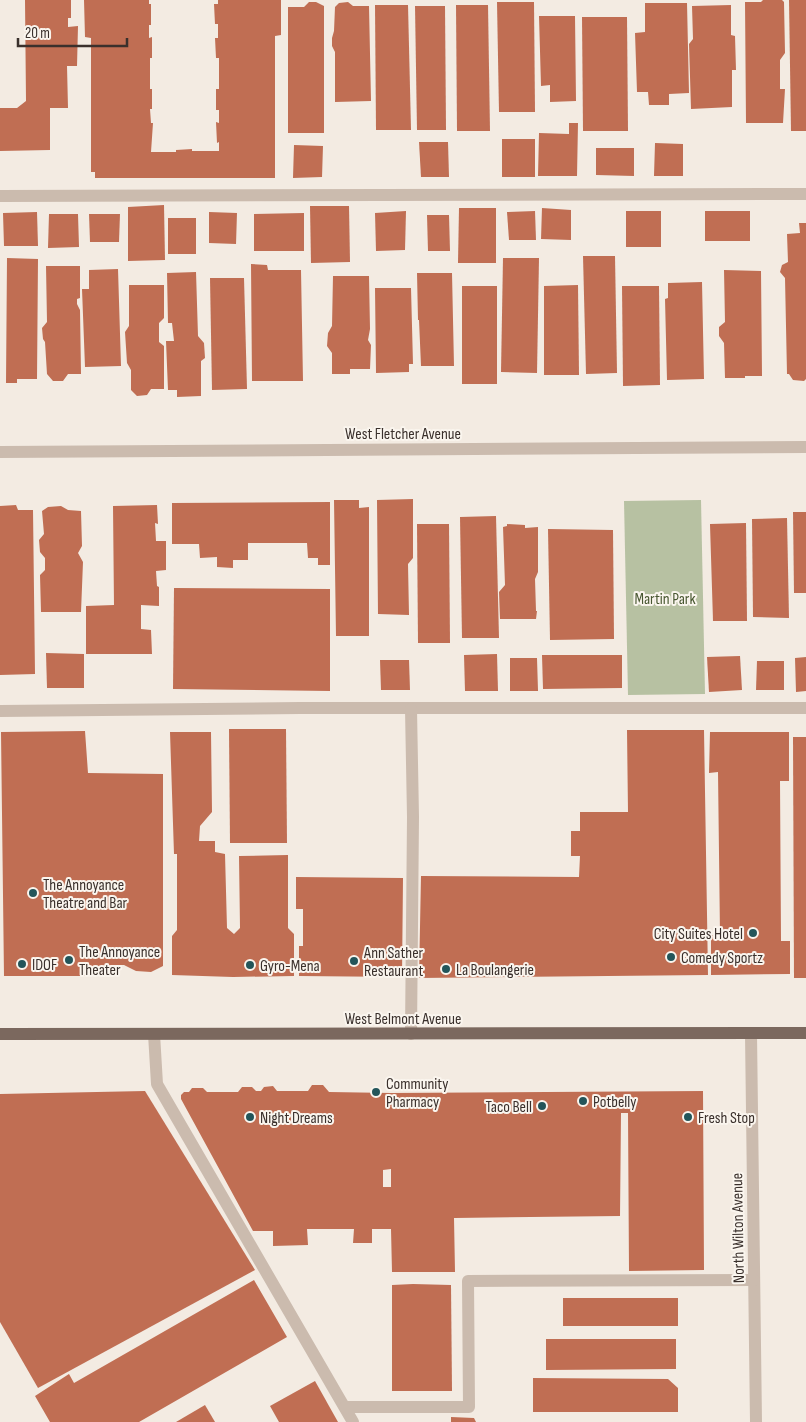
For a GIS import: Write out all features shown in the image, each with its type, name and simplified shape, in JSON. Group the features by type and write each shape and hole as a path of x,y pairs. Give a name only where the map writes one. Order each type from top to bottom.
{"main road":[{"name":"West Belmont Avenue","path":"0,1034 806,1034"}],"street":[{"path":"0,196 806,194"},
{"name":"West Fletcher Avenue","path":"0,452 806,447"},
{"path":"0,711 291,708 806,708"},
{"path":"411,709 413,817 411,1034"},
{"path":"154,1034 157,1084 353,1422"},
{"name":"North Wilton Avenue","path":"751,1034 756,1422"},
{"path":"345,1407 469,1407 468,1281 754,1280"}],"green space":[{"name":"Martin Park","path":"701,500 705,694 628,695 624,501"}],"building":[{"path":"25,0 71,0 71,18 68,18 68,27 78,26 77,66 67,66 68,108 50,108 50,150 0,151 0,108 17,108 26,101"},
{"path":"84,0 149,0 149,4 151,4 151,25 149,25 149,38 152,37 152,58 150,58 152,109 150,109 151,123 153,123 151,152 176,152 176,150 192,149 192,151 219,151 216,122 219,123 219,110 216,110 216,89 219,89 219,58 216,58 215,38 218,38 218,24 215,24 214,4 218,4 218,0 281,0 281,35 275,36 275,178 95,178 95,172 91,172 91,38 85,37"},
{"path":"763,0 782,0 784,2 785,53 780,60 780,89 785,89 783,123 746,123 745,2 761,2"},
{"path":"789,0 806,0 806,131 791,131"},
{"path":"309,2 316,2 324,6 324,133 288,133 288,7 304,7"},
{"path":"348,2 353,6 369,6 371,101 335,102 335,52 332,46 332,38 335,7 339,3"},
{"path":"497,2 534,2 535,112 499,112"},
{"path":"645,3 687,3 689,93 669,94 669,105 649,105 648,92 637,92 635,33 645,32"},
{"path":"375,5 408,5 411,130 376,130"},
{"path":"456,5 488,5 490,131 457,131"},
{"path":"731,5 731,35 735,36 736,70 732,70 732,107 691,109 689,44 693,39 692,6"},
{"path":"415,6 445,6 446,130 417,130"},
{"path":"539,16 575,16 576,101 550,102 550,85 541,86"},
{"path":"582,17 627,17 628,131 583,131"},
{"path":"569,123 578,123 577,176 538,176 539,133 569,134"},
{"path":"502,139 535,139 535,177 502,177"},
{"path":"419,142 448,142 449,177 421,177"},
{"path":"655,143 683,144 683,176 654,176"},
{"path":"294,145 323,146 322,177 293,178"},
{"path":"596,148 634,148 634,176 596,175"},
{"path":"164,205 165,260 128,261 128,207"},
{"path":"310,206 349,206 350,262 311,263"},
{"path":"459,208 496,208 496,263 458,263"},
{"path":"542,208 571,210 571,240 541,239"},
{"path":"406,211 405,250 376,251 375,213"},
{"path":"535,211 536,240 509,240 507,212"},
{"path":"626,211 661,211 661,247 626,247"},
{"path":"705,211 750,211 750,241 705,241"},
{"path":"37,212 38,246 4,246 3,213"},
{"path":"209,212 237,213 236,244 209,243"},
{"path":"304,213 304,251 254,251 254,214"},
{"path":"49,214 78,214 79,247 48,248"},
{"path":"89,214 120,214 119,242 90,242"},
{"path":"427,215 449,215 450,251 428,251"},
{"path":"168,218 196,218 196,254 168,254"},
{"path":"799,223 806,223 806,379 804,381 793,380 787,374 785,278 780,272 782,265 788,262 787,234 800,233"},
{"path":"583,256 615,256 617,373 586,374"},
{"path":"7,258 38,259 37,379 17,379 17,383 6,383"},
{"path":"503,258 539,258 537,373 501,372"},
{"path":"251,264 267,265 268,270 301,270 303,381 252,381"},
{"path":"46,266 80,266 80,298 77,299 77,304 80,310 81,374 68,374 63,381 53,381 47,374 42,328 47,322"},
{"path":"118,269 121,366 85,367 82,289 89,289 89,270"},
{"path":"724,270 761,271 762,376 725,378 724,343 719,336 719,327 725,322"},
{"path":"196,272 198,336 204,343 205,358 201,361 201,396 177,397 177,390 168,390 166,341 174,341 172,323 168,323 167,273"},
{"path":"417,273 452,273 454,366 421,366"},
{"path":"333,276 369,276 370,329 368,340 371,345 370,369 350,369 350,374 332,374 332,353 327,346 328,333 332,326"},
{"path":"210,278 244,278 247,389 212,390"},
{"path":"702,282 704,379 667,380 665,299 668,298 668,283"},
{"path":"129,285 164,285 164,318 159,323 159,342 164,346 164,389 151,389 147,395 137,396 131,390 131,370 127,363 125,332 129,326"},
{"path":"578,285 579,375 544,375 544,286"},
{"path":"462,286 497,286 497,384 462,384"},
{"path":"622,286 659,286 660,385 623,386"},
{"path":"375,288 411,288 413,364 409,364 409,372 376,373"},
{"path":"413,499 413,558 408,564 409,615 378,614 377,500"},
{"path":"334,500 359,500 359,508 369,507 369,636 336,636"},
{"path":"330,502 330,565 318,565 318,558 308,558 307,543 248,543 248,560 233,560 233,568 217,567 217,557 200,558 199,544 172,544 172,503"},
{"path":"16,505 18,510 33,510 35,674 0,675 0,506"},
{"path":"157,505 158,524 155,523 156,541 166,541 166,570 156,571 157,586 159,587 159,606 141,605 141,629 151,630 152,654 86,654 86,606 114,605 113,506"},
{"path":"61,506 68,510 81,511 82,546 78,553 83,562 81,612 41,612 40,575 45,570 45,558 40,552 39,540 44,534 42,511 48,507"},
{"path":"793,512 806,512 806,593 794,593"},
{"path":"496,516 499,638 462,638 460,517"},
{"path":"787,518 789,618 753,617 752,519"},
{"path":"746,523 747,621 713,621 710,524"},
{"path":"417,524 449,524 450,643 418,643"},
{"path":"507,524 525,525 525,528 538,527 538,572 535,579 536,619 500,619 499,592 505,585 503,527 507,526"},
{"path":"548,529 613,530 614,639 550,640"},
{"path":"174,588 330,589 330,691 173,689"},
{"path":"46,653 84,654 84,688 47,688"},
{"path":"497,654 498,691 465,691 464,655"},
{"path":"542,655 622,655 622,688 543,689"},
{"path":"740,656 742,690 709,692 707,657"},
{"path":"806,657 806,691 796,692 795,658"},
{"path":"510,658 537,658 538,691 510,691"},
{"path":"380,660 409,660 410,690 381,690"},
{"path":"757,661 784,661 784,690 756,690"},
{"path":"229,729 286,729 287,843 230,843"},
{"path":"627,730 704,730 708,975 419,978 421,876 579,877 580,856 571,856 571,831 580,831 580,812 628,812"},
{"path":"85,731 88,773 163,774 163,966 151,972 136,971 124,965 111,965 98,969 88,976 4,976 1,732"},
{"path":"170,732 211,732 212,812 200,826 199,841 215,841 215,852 225,854 227,928 234,934 240,928 239,856 288,855 288,928 294,934 294,976 172,975 172,936 177,930 177,854 174,854"},
{"path":"710,732 789,732 789,781 780,781 781,941 790,941 790,974 711,975 711,935 720,935 718,772 709,773"},
{"path":"793,737 806,737 806,978 794,978"},
{"path":"296,877 403,878 402,977 299,976 299,946 303,946 303,909 296,909"},
{"path":"312,1085 323,1085 329,1092 391,1093 703,1091 704,1270 629,1271 628,1113 621,1113 620,1216 454,1218 455,1272 392,1272 391,1229 372,1229 372,1243 353,1243 354,1229 307,1229 308,1245 273,1246 273,1231 253,1231 181,1099 181,1095 184,1092 189,1092 192,1088 203,1088 207,1092 238,1092 242,1087 252,1087 256,1091 261,1091 264,1087 273,1086 277,1091 308,1091","holes":["391,1169 391,1187 383,1187 383,1170"]},
{"path":"145,1091 255,1270 38,1388 0,1322 0,1094"},
{"path":"254,1280 287,1337 139,1422 50,1422 35,1396 69,1374 74,1383"},
{"path":"392,1285 451,1285 452,1391 392,1391"},
{"path":"563,1298 678,1298 678,1326 563,1326"},
{"path":"546,1339 676,1339 676,1369 546,1370"},
{"path":"533,1378 668,1379 678,1388 678,1412 533,1412"},
{"path":"315,1381 338,1422 279,1422 270,1406"},
{"path":"205,1405 215,1422 176,1422"},
{"path":"451,1417 474,1418 476,1422 451,1422"}],"place":[{"name":"The Annoyance Theatre and Bar","path":"33,893"},
{"name":"City Suites Hotel","path":"753,933"},
{"name":"Comedy Sportz","path":"671,957"},
{"name":"The Annoyance Theater","path":"69,960"},
{"name":"Ann Sather Restaurant","path":"354,961"},
{"name":"IDOF","path":"22,964"},
{"name":"Gyro-Mena","path":"250,965"},
{"name":"La Boulangerie","path":"446,969"},
{"name":"Community Pharmacy","path":"376,1092"},
{"name":"Potbelly","path":"583,1101"},
{"name":"Taco Bell","path":"542,1106"},
{"name":"Night Dreams","path":"250,1117"},
{"name":"Fresh Stop","path":"688,1117"}]}
